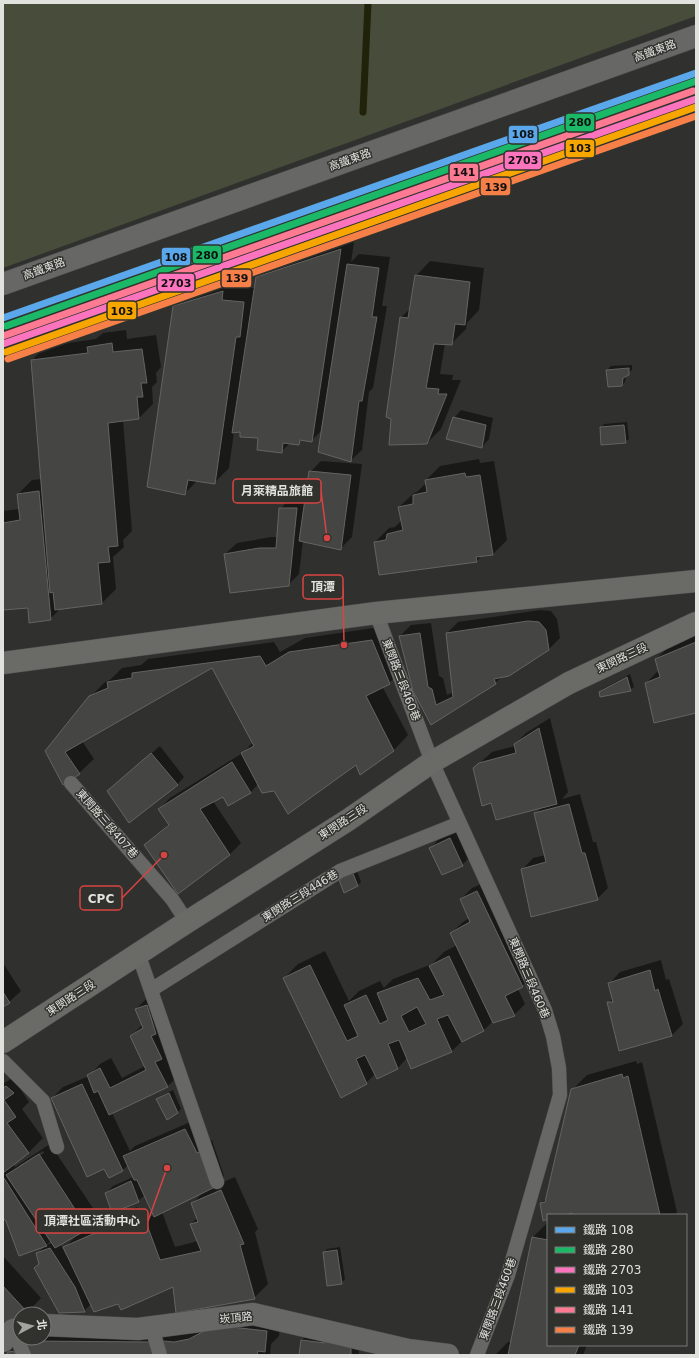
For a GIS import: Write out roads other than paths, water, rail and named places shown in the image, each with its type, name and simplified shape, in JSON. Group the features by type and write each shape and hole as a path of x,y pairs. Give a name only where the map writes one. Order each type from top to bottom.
{"main road":[{"path":"3,664 376,613 696,581"},
{"name":"東閔路三段","path":"3,1042 138,953 348,820 432,762 570,683 696,623"}],"street":[{"name":"高鐵東路","path":"3,284 696,36"},
{"name":"崁頂路","path":"52,1325 138,1329 253,1314 408,1350 448,1355"}],"lane":[{"name":"東閔路三段460巷","path":"376,613 432,762 545,1010 553,1036 559,1068 560,1095 511,1268 476,1355"},
{"name":"東閔路三段407巷","path":"71,783 172,899 187,922"},
{"name":"東閔路三段446巷","path":"151,990 340,871 460,823"},
{"path":"138,953 217,1182"},
{"path":"3,1061 43,1101 57,1147"},
{"path":"152,1328 160,1355"},
{"path":"19,1346 24,1355"}],"waterway":[{"path":"363,112 368,3"}],"rail line":[{"name":"108","path":"3,318 696,73"},
{"name":"280","path":"6,326 696,81"},
{"name":"141","path":"3,336 693,91"},
{"name":"2703","path":"3,344 696,99"},
{"name":"103","path":"6,352 696,107"},
{"name":"139","path":"8,359 696,116"}],"place":[{"name":"月萊精品旅館","path":"327,538"},
{"name":"頂潭","path":"344,645"},
{"name":"CPC","path":"164,855"},
{"name":"頂潭社區活動中心","path":"167,1168"}]}
